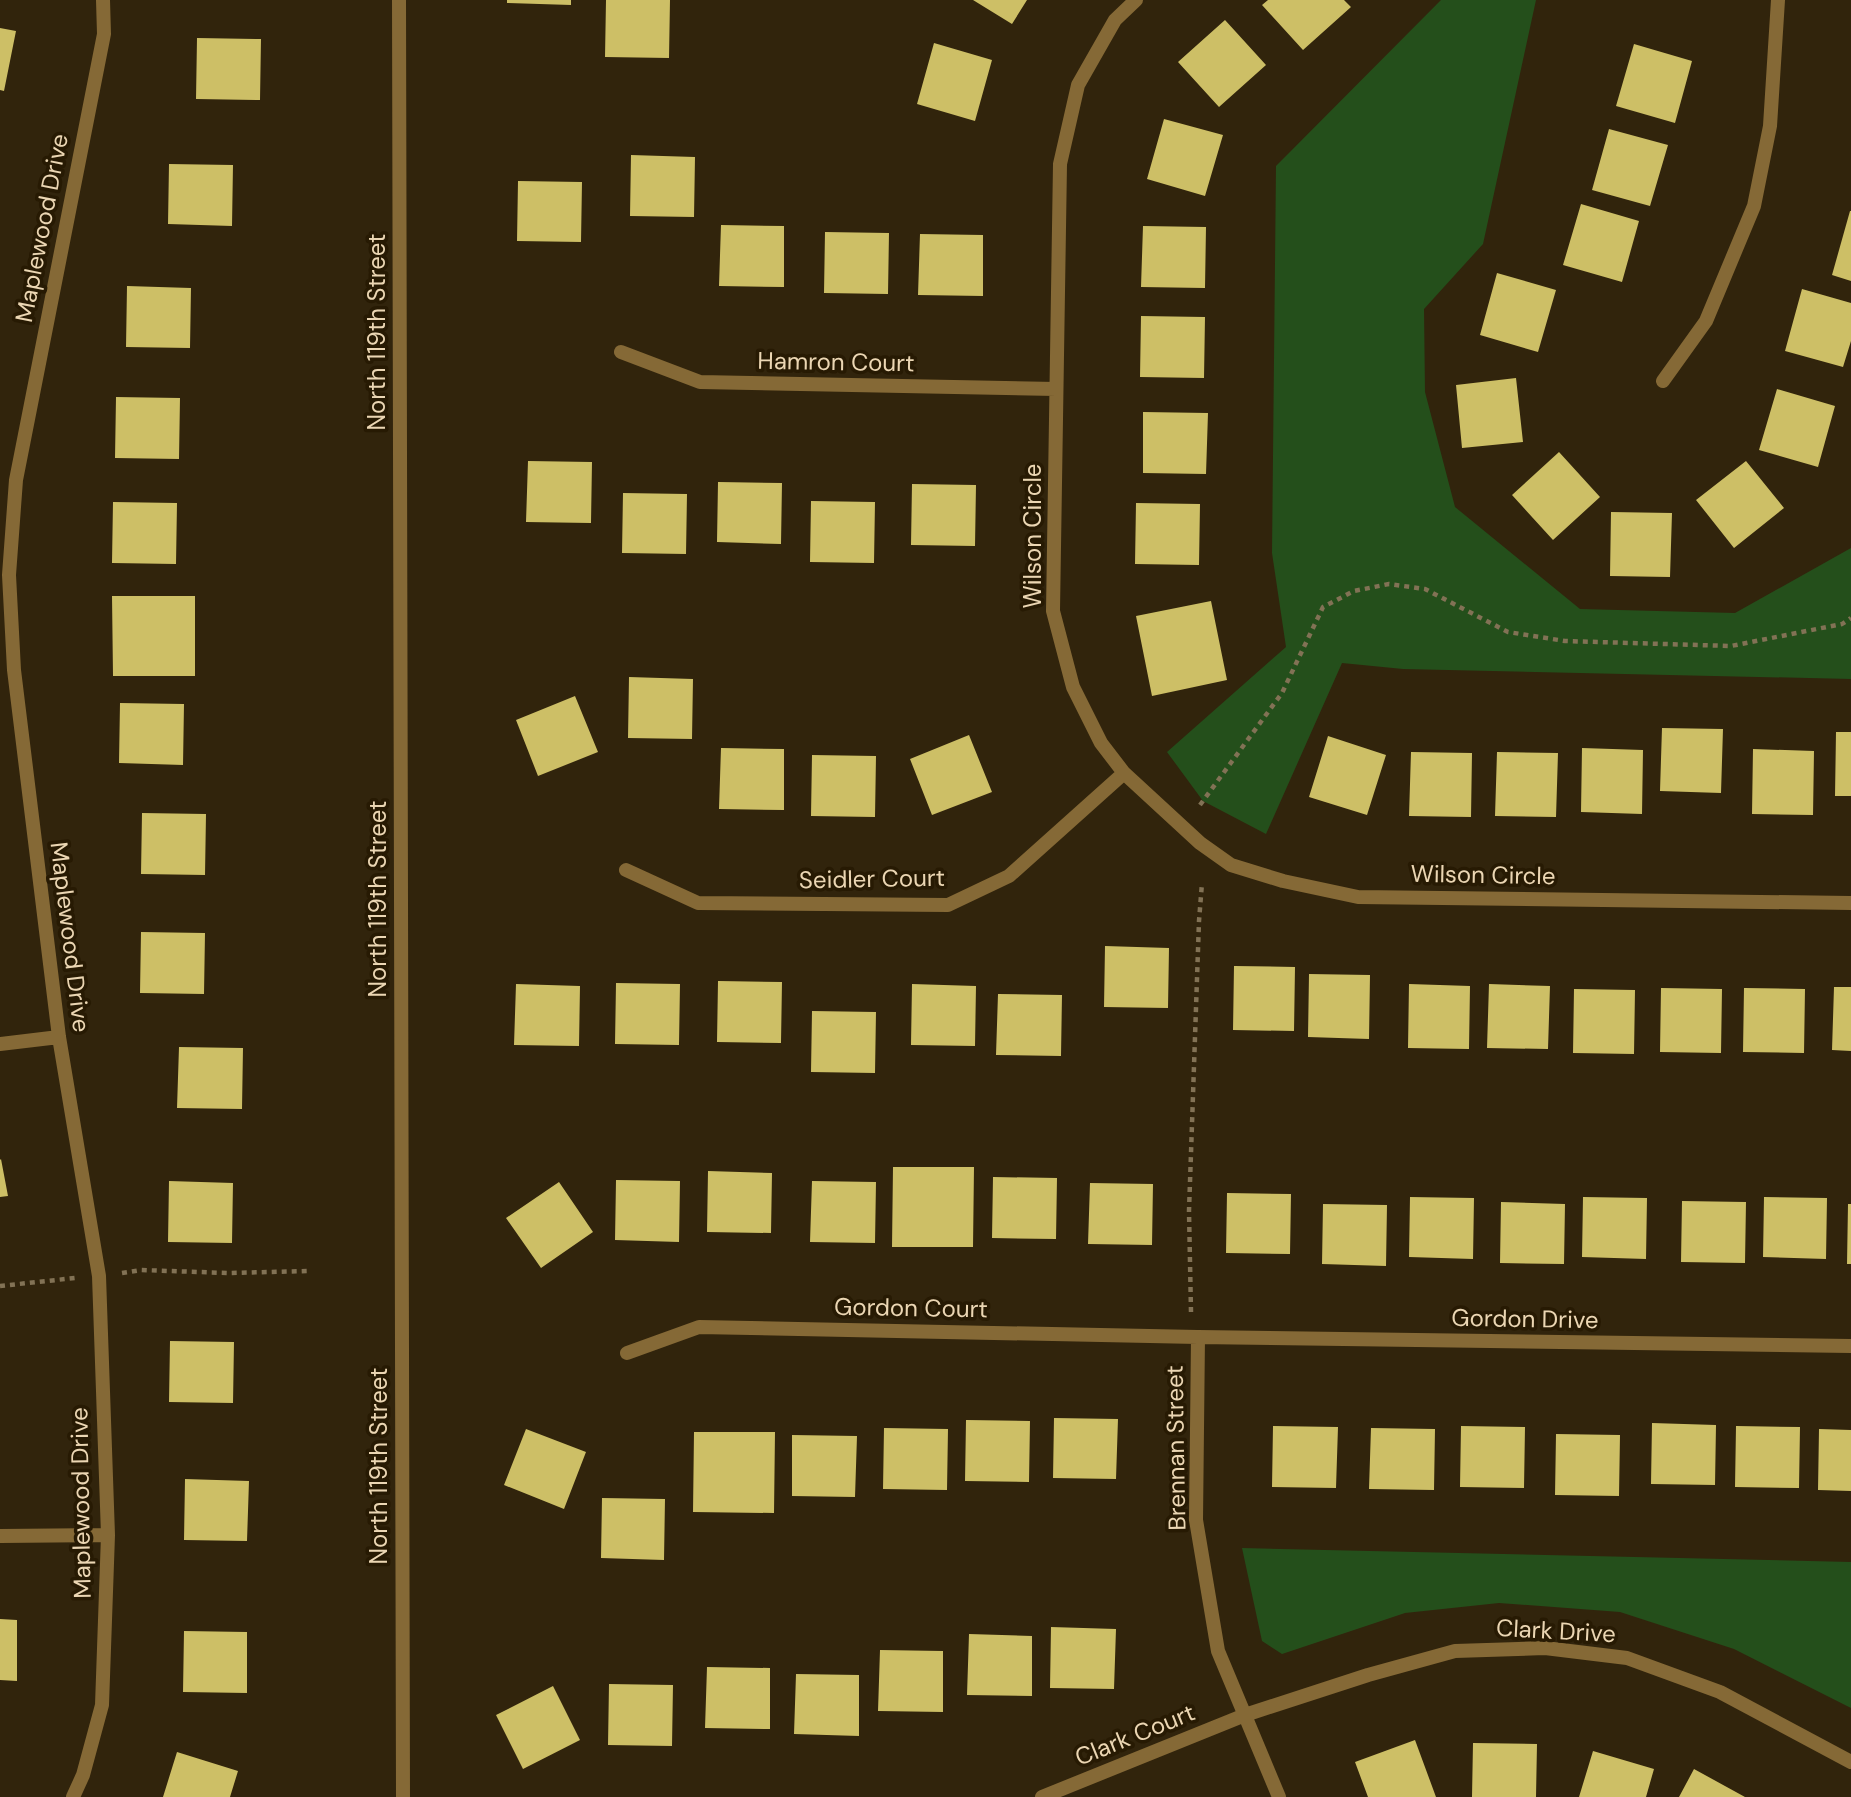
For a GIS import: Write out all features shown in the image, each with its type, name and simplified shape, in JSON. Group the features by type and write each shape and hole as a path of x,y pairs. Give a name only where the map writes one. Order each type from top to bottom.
{"street":[{"name":"Maplewood Drive","path":"73,1797 83,1775 102,1704 108,1535 99,1276 59,1037 14,670 9,575 16,480 104,34 103,0"},
{"name":"North 119th Street","path":"399,0 403,1797"},
{"name":"Wilson Circle","path":"1136,0 1115,20 1078,85 1060,164 1053,611 1073,687 1101,744 1124,773 1200,843 1231,864 1283,881 1358,897 1851,903"},
{"path":"1663,381 1706,321 1754,206 1770,126 1778,0"},
{"name":"Hamron Court","path":"621,352 700,382 1056,389"},
{"name":"Seidler Court","path":"626,870 698,903 948,905 1009,876 1124,773"},
{"path":"0,1044 59,1037"},
{"name":"Gordon Court","path":"627,1353 699,1327 1198,1337"},
{"name":"Gordon Drive","path":"1198,1337 1851,1346"},
{"name":"Brennan Street","path":"1198,1337 1196,1520 1219,1651 1279,1797"},
{"path":"0,1536 108,1535"},
{"name":"Clark Drive","path":"1245,1715 1368,1675 1455,1651 1545,1648 1627,1658 1720,1692 1851,1762"},
{"name":"Clark Court","path":"1042,1797 1245,1715"}],"path":[{"path":"1200,806 1282,693 1323,607 1354,592 1389,584 1425,589 1508,632 1565,641 1731,646 1842,624 1851,618"},
{"path":"1191,1301 1189,1211 1202,883"},
{"path":"0,1286 141,1270 227,1273 309,1271"}],"green space":[{"path":"1441,0 1536,0 1483,244 1424,309 1425,392 1455,507 1580,609 1735,613 1851,548 1851,679 1403,669 1342,663 1266,834 1203,801 1167,752 1286,647 1272,553 1276,166"},
{"path":"1242,1548 1851,1562 1851,1708 1734,1649 1620,1612 1499,1603 1405,1613 1282,1654 1262,1641"}],"building":[{"path":"507,0 571,0 571,5 507,3"},
{"path":"606,0 670,0 669,58 605,57"},
{"path":"973,0 1027,0 1012,24"},
{"path":"1268,0 1344,0 1351,7 1303,50 1262,5"},
{"path":"1225,20 1266,65 1219,107 1178,62"},
{"path":"0,28 16,31 4,91 0,90"},
{"path":"197,38 261,39 260,100 196,99"},
{"path":"934,43 992,60 975,121 917,104"},
{"path":"1634,44 1692,61 1675,123 1616,106"},
{"path":"1164,119 1223,135 1205,196 1147,179"},
{"path":"1609,129 1668,145 1650,206 1592,190"},
{"path":"631,155 695,157 694,217 630,216"},
{"path":"169,164 233,165 232,226 168,224"},
{"path":"518,181 582,182 581,242 517,241"},
{"path":"1581,204 1639,221 1622,282 1563,265"},
{"path":"1851,211 1851,281 1832,275"},
{"path":"721,225 784,226 784,287 719,286"},
{"path":"1143,226 1206,227 1205,288 1141,287"},
{"path":"825,232 889,233 888,294 824,293"},
{"path":"920,234 983,235 983,296 918,295"},
{"path":"1497,273 1556,290 1538,352 1480,335"},
{"path":"127,286 191,288 190,348 126,347"},
{"path":"1802,289 1851,303 1851,341 1843,367 1785,351"},
{"path":"1141,316 1205,317 1204,378 1140,377"},
{"path":"1516,378 1523,442 1462,448 1456,385"},
{"path":"1777,389 1835,406 1818,467 1759,450"},
{"path":"116,397 180,398 179,459 115,458"},
{"path":"1143,412 1208,413 1206,474 1143,473"},
{"path":"1559,452 1600,497 1553,540 1512,495"},
{"path":"528,461 592,462 591,523 526,522"},
{"path":"1746,461 1784,508 1734,548 1696,500"},
{"path":"718,482 782,483 781,544 717,542"},
{"path":"912,484 976,485 975,546 911,545"},
{"path":"623,493 687,494 686,554 622,553"},
{"path":"811,501 875,502 874,563 810,562"},
{"path":"113,502 177,503 176,564 112,563"},
{"path":"1136,503 1200,504 1199,565 1135,564"},
{"path":"1611,512 1672,513 1670,577 1610,576"},
{"path":"112,596 195,596 195,676 113,676"},
{"path":"1211,601 1227,680 1152,696 1136,616"},
{"path":"629,677 693,679 692,739 628,738"},
{"path":"575,696 598,752 538,776 516,720"},
{"path":"120,703 184,704 183,765 119,763"},
{"path":"1662,728 1723,729 1721,793 1660,791"},
{"path":"1836,732 1851,732 1851,796 1835,796"},
{"path":"969,735 992,792 932,815 910,759"},
{"path":"1328,736 1386,755 1367,815 1309,797"},
{"path":"721,748 784,749 784,810 719,809"},
{"path":"1582,748 1643,750 1642,814 1581,812"},
{"path":"1753,749 1814,751 1813,815 1752,814"},
{"path":"1411,752 1472,753 1471,817 1409,816"},
{"path":"1497,752 1558,753 1556,817 1495,816"},
{"path":"812,755 876,756 875,817 811,816"},
{"path":"142,813 206,814 205,875 141,874"},
{"path":"141,932 205,933 204,994 140,993"},
{"path":"1105,946 1169,948 1168,1008 1104,1007"},
{"path":"1234,966 1295,967 1294,1031 1233,1030"},
{"path":"1309,974 1370,975 1369,1039 1308,1037"},
{"path":"718,981 782,982 781,1043 717,1042"},
{"path":"616,983 680,984 679,1045 615,1044"},
{"path":"516,984 580,986 579,1046 514,1045"},
{"path":"912,984 976,986 975,1046 911,1045"},
{"path":"1409,984 1470,986 1469,1049 1408,1048"},
{"path":"1489,984 1550,986 1548,1049 1487,1048"},
{"path":"1834,987 1851,987 1851,1051 1832,1050"},
{"path":"1661,988 1722,989 1721,1053 1660,1052"},
{"path":"1744,988 1805,989 1804,1053 1743,1052"},
{"path":"1574,989 1635,990 1634,1054 1573,1053"},
{"path":"998,994 1062,995 1061,1056 996,1055"},
{"path":"812,1011 876,1012 875,1073 811,1072"},
{"path":"179,1047 243,1048 242,1109 177,1108"},
{"path":"0,1160 8,1196 0,1197"},
{"path":"893,1167 974,1167 973,1247 892,1247"},
{"path":"708,1171 772,1173 771,1233 707,1232"},
{"path":"993,1177 1057,1178 1056,1239 992,1238"},
{"path":"616,1180 680,1181 679,1242 615,1240"},
{"path":"169,1181 233,1183 232,1243 168,1242"},
{"path":"812,1181 876,1182 875,1243 810,1242"},
{"path":"559,1182 593,1232 541,1268 506,1218"},
{"path":"1090,1183 1153,1184 1152,1245 1088,1244"},
{"path":"1227,1193 1291,1194 1290,1254 1226,1253"},
{"path":"1410,1197 1474,1198 1473,1259 1409,1257"},
{"path":"1583,1197 1647,1198 1646,1259 1582,1257"},
{"path":"1764,1197 1827,1198 1826,1259 1763,1257"},
{"path":"1682,1201 1746,1202 1745,1263 1681,1262"},
{"path":"1501,1202 1565,1204 1564,1264 1500,1263"},
{"path":"1323,1204 1387,1205 1386,1266 1322,1264"},
{"path":"1848,1204 1851,1204 1851,1264 1847,1264"},
{"path":"170,1341 234,1342 233,1403 169,1402"},
{"path":"1054,1418 1118,1419 1116,1479 1053,1478"},
{"path":"966,1420 1030,1421 1029,1482 965,1481"},
{"path":"1652,1423 1716,1425 1715,1485 1651,1484"},
{"path":"1273,1426 1338,1427 1336,1488 1272,1487"},
{"path":"1461,1426 1525,1427 1524,1488 1460,1487"},
{"path":"1736,1426 1800,1427 1799,1488 1735,1487"},
{"path":"884,1428 948,1429 947,1490 883,1489"},
{"path":"1371,1428 1435,1429 1434,1490 1369,1489"},
{"path":"526,1429 586,1452 564,1509 504,1485"},
{"path":"1819,1429 1851,1430 1851,1491 1818,1490"},
{"path":"694,1432 775,1432 774,1513 693,1512"},
{"path":"1556,1434 1620,1435 1619,1496 1555,1495"},
{"path":"792,1435 857,1436 855,1497 792,1496"},
{"path":"185,1479 249,1481 247,1541 184,1540"},
{"path":"602,1498 665,1499 664,1560 601,1558"},
{"path":"0,1619 17,1620 17,1681 0,1680"},
{"path":"1051,1627 1116,1629 1114,1689 1050,1688"},
{"path":"184,1631 247,1632 247,1693 183,1692"},
{"path":"969,1634 1032,1636 1032,1696 967,1695"},
{"path":"880,1650 943,1651 943,1712 878,1711"},
{"path":"707,1667 770,1668 770,1729 705,1728"},
{"path":"796,1674 859,1675 859,1736 794,1734"},
{"path":"609,1684 673,1685 672,1746 608,1745"},
{"path":"553,1686 580,1740 523,1769 496,1715"},
{"path":"1415,1740 1436,1797 1368,1797 1355,1762"},
{"path":"1473,1743 1537,1744 1536,1797 1472,1797"},
{"path":"1593,1751 1654,1769 1646,1797 1579,1797"},
{"path":"177,1752 238,1771 230,1797 163,1797"},
{"path":"1694,1769 1745,1797 1679,1797"}]}
